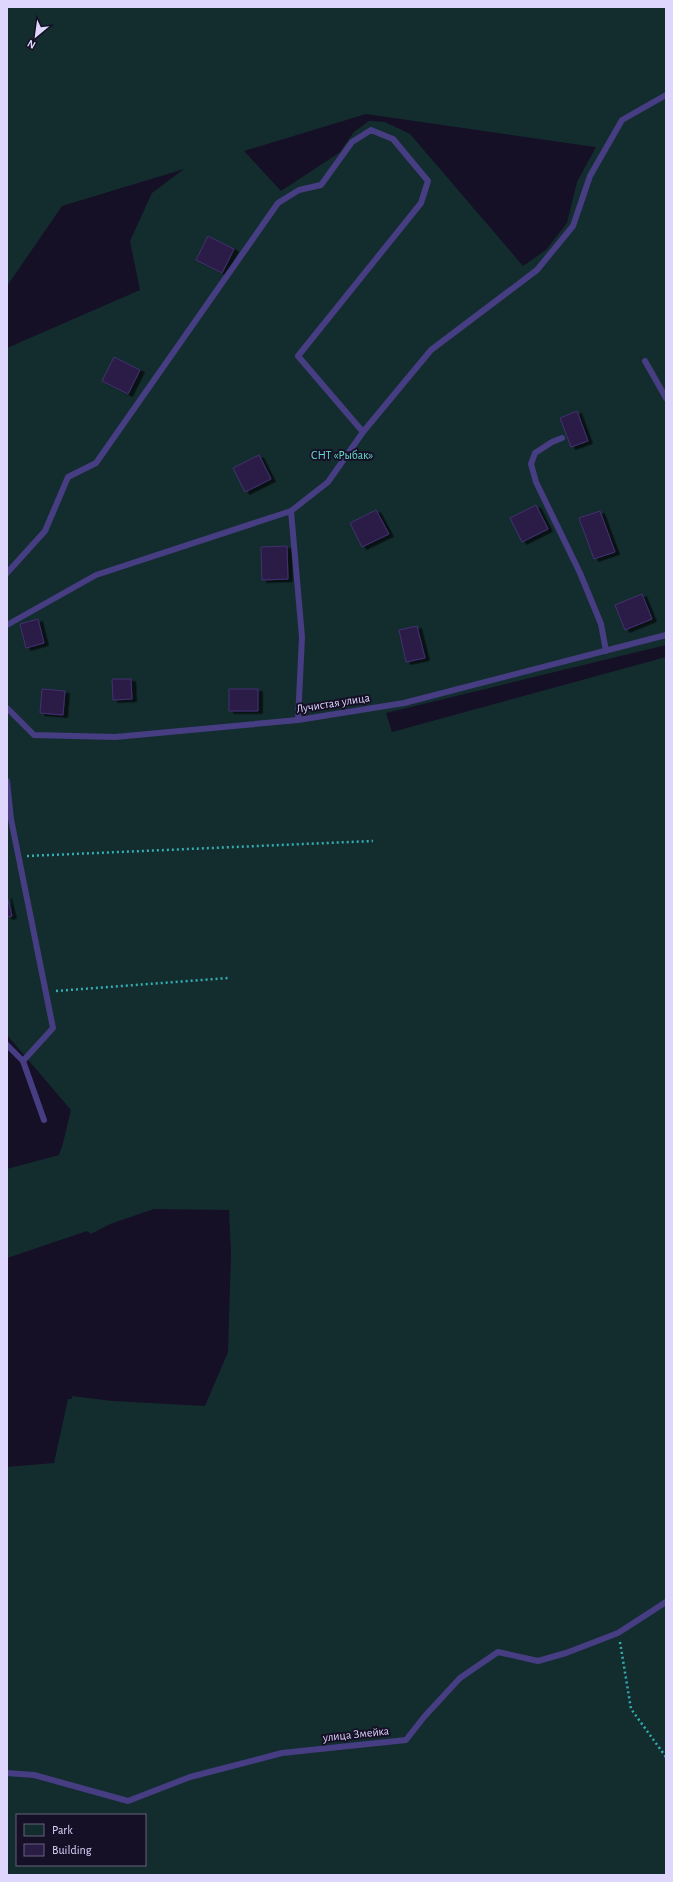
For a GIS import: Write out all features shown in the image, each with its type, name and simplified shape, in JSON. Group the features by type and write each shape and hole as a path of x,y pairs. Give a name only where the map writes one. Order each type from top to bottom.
{"lane":[{"path":"7,625 96,575 291,511 328,482 363,432 431,350 537,270 573,226 590,176 622,120 666,95"},
{"path":"7,573 45,531 68,477 96,463 278,203 299,190 321,185 352,142 371,130 393,139 428,181 420,203 298,356 363,432"},
{"path":"645,361 666,398"},
{"path":"562,438 552,442 535,453 531,464 536,482 580,573 601,624 606,651"},
{"path":"291,511 302,637 298,720"},
{"name":"Лучистая улица","path":"7,708 34,735 115,737 298,720 404,703 666,635"},
{"path":"7,781 18,856 53,1028 23,1061"},
{"path":"7,1045 23,1061 44,1120"},
{"name":"улица Змейка","path":"7,1773 34,1775 128,1801 190,1777 282,1753 406,1740 424,1717 460,1678 498,1652 538,1661 566,1653 618,1633 666,1602"}],"path":[{"path":"18,856 373,841"},
{"path":"46,992 228,978"},
{"path":"618,1633 631,1708 666,1757"}],"green space":[{"name":"СНТ «Рыбак»","path":"7,7 666,7 666,645 386,713 392,732 666,657 666,1875 7,1875 7,1467 54,1463 68,1399 72,1399 72,1396 112,1401 205,1406 228,1352 231,1253 229,1210 154,1209 110,1224 91,1234 87,1231 7,1258 7,1169 59,1155 71,1110 7,1035 7,348 140,290 130,241 152,193 184,169 62,206 7,286","holes":["366,114 595,147 577,182 567,223 546,250 523,266 410,134 385,122 369,121 354,132 339,153 281,191 244,151"]}],"building":[{"path":"208,236 234,249 222,273 196,260"},
{"path":"114,357 140,370 128,394 102,381"},
{"path":"577,411 588,441 571,447 560,418"},
{"path":"259,455 271,479 245,492 233,468"},
{"path":"536,505 548,529 522,542 510,518"},
{"path":"376,510 389,534 362,547 350,523"},
{"path":"600,511 615,552 594,559 579,518"},
{"path":"287,546 288,579 262,580 261,547"},
{"path":"642,594 652,619 625,630 615,605"},
{"path":"38,619 44,643 26,648 20,624"},
{"path":"417,626 425,658 406,662 399,630"},
{"path":"112,679 131,679 132,699 113,700"},
{"path":"42,689 65,691 63,715 40,713"},
{"path":"229,689 258,689 258,711 229,711"},
{"path":"7,896 12,916 7,917"}]}
